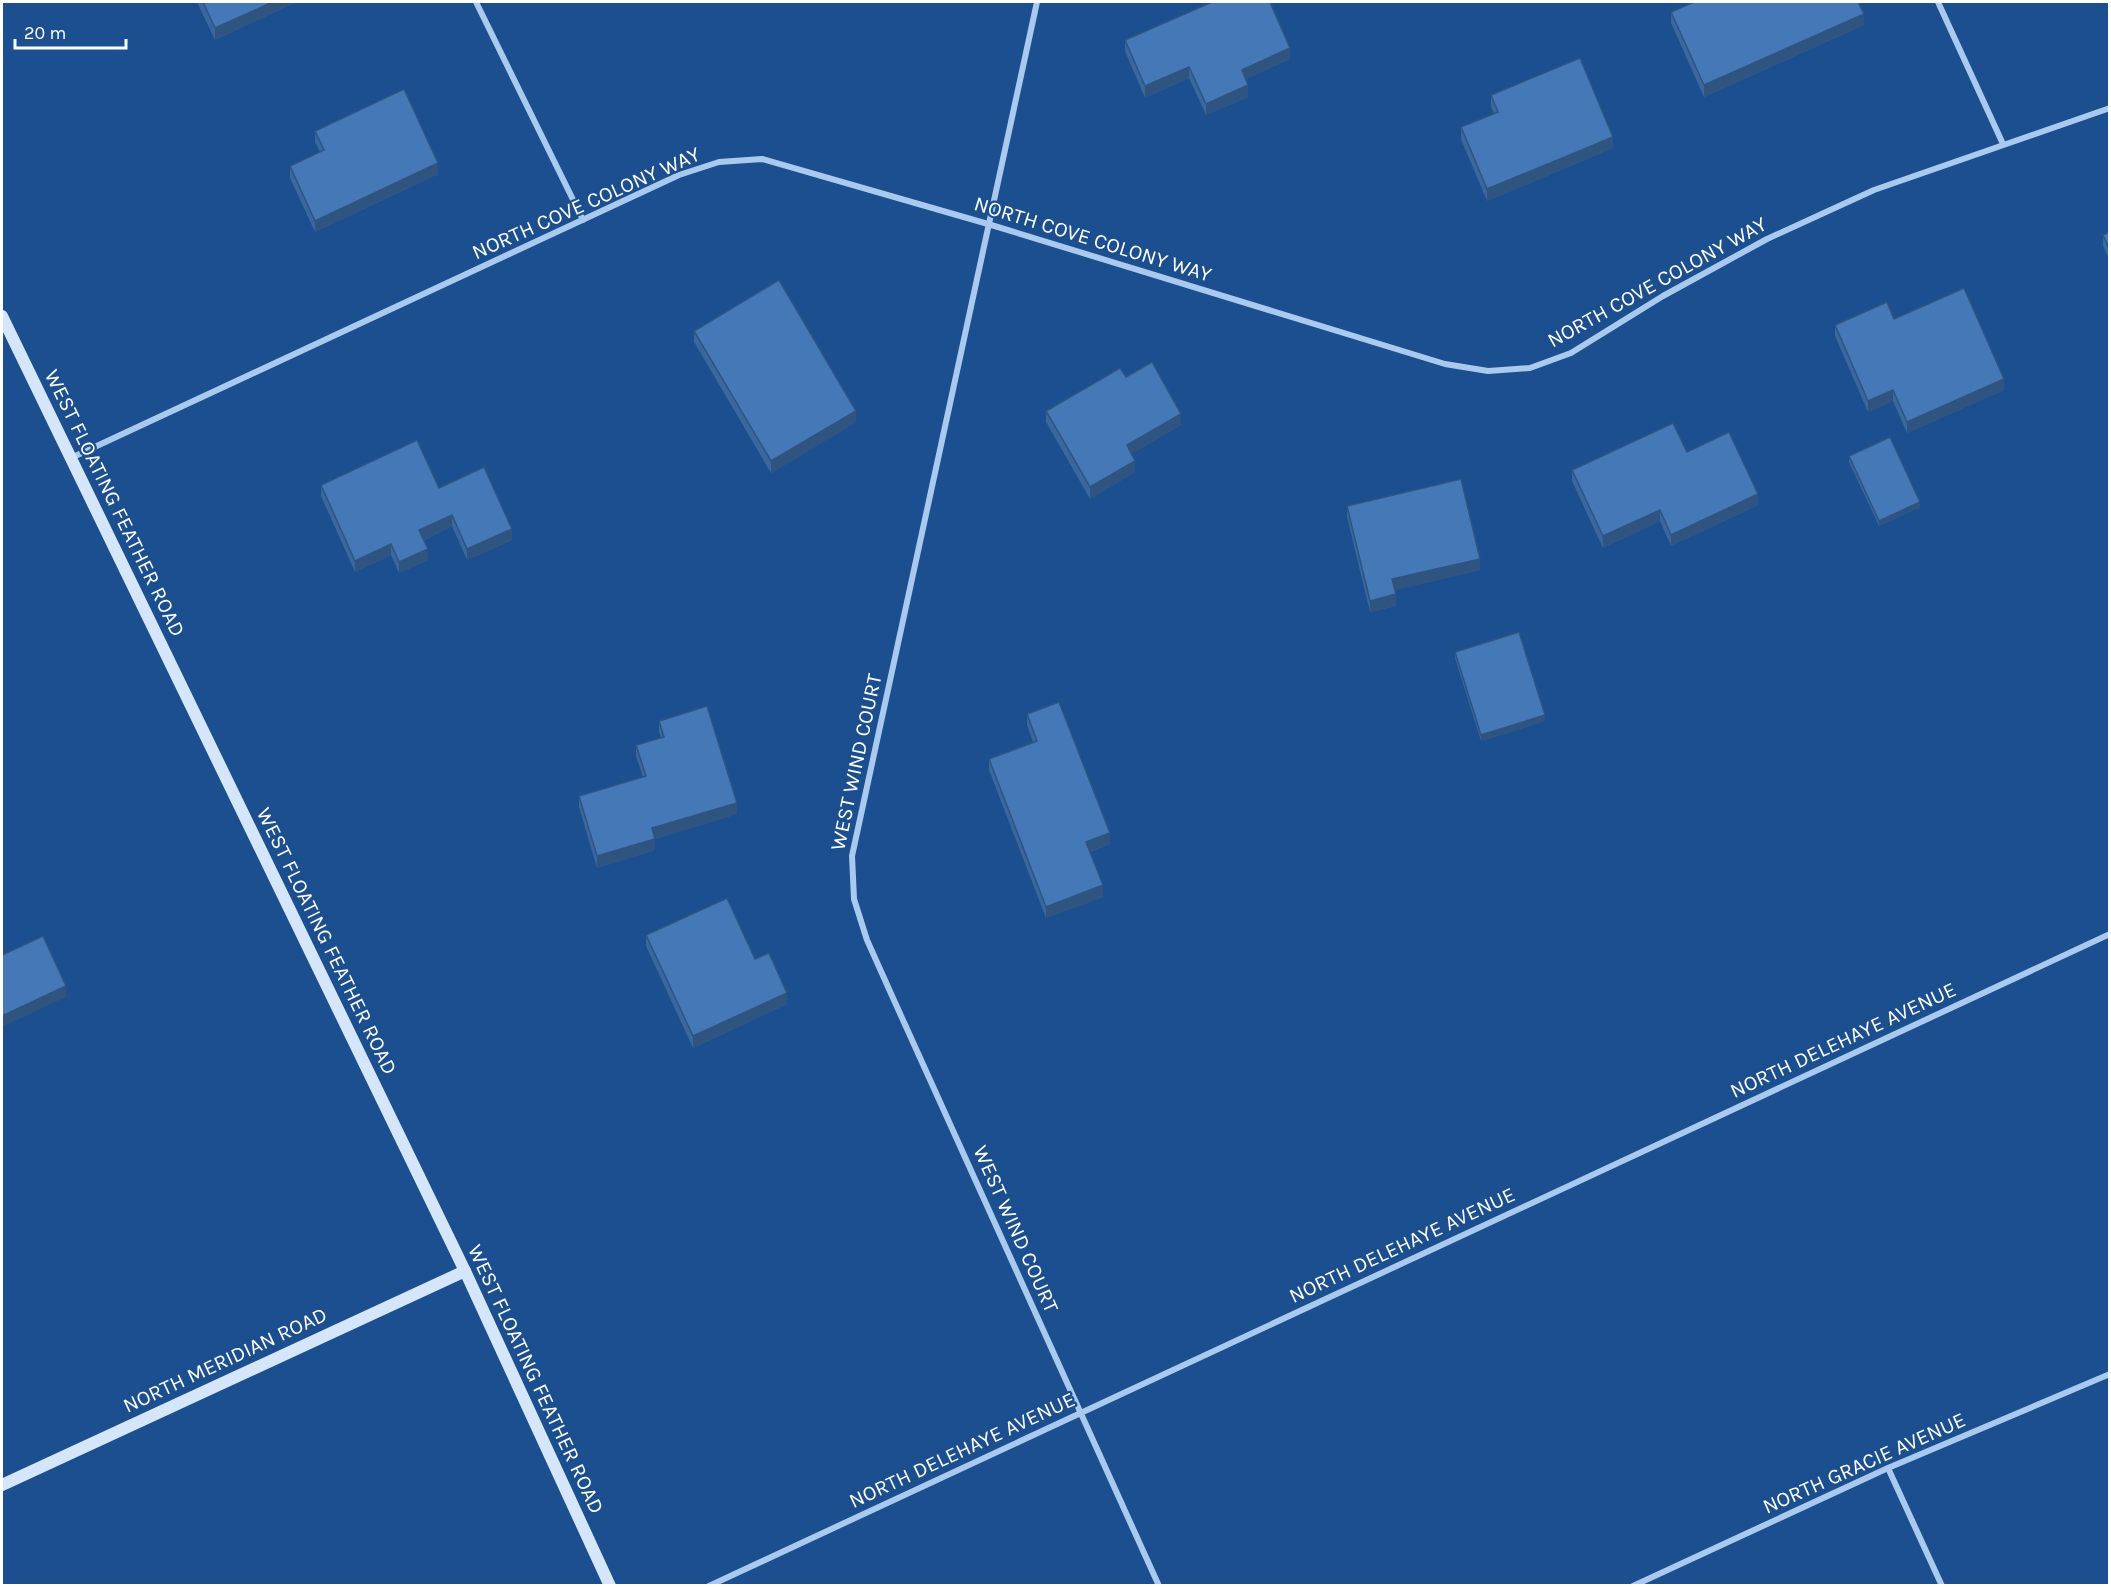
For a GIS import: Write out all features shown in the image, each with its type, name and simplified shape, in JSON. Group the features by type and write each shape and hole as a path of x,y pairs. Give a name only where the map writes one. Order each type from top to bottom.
{"main road":[{"name":"WEST FLOATING FEATHER ROAD","path":"2,316 465,1271 610,1586"},
{"name":"NORTH MERIDIAN ROAD","path":"2,1485 465,1271"}],"street":[{"path":"476,2 583,220"},
{"name":"WEST WIND COURT","path":"1037,2 852,856 854,899 867,940 1159,1586"},
{"path":"1938,2 2003,144"},
{"name":"NORTH COVE COLONY WAY","path":"71,458 678,175 719,162 762,159 988,224 1446,364 1488,371 1530,368 1571,353 1663,296 1777,234 1874,190 2109,108"},
{"name":"NORTH DELEHAYE AVENUE","path":"709,1586 2109,934"},
{"name":"NORTH GRACIE AVENUE","path":"1633,1586 1888,1468 2109,1374"},
{"path":"1888,1468 1942,1586"}],"building":[{"path":"203,2 273,2 215,28"},
{"path":"1212,2 1270,2 1290,48 1242,70 1248,85 1206,104 1189,67 1145,86 1125,40"},
{"path":"1694,2 1858,2 1864,14 1704,85 1671,12"},
{"path":"1580,58 1613,137 1487,189 1461,127 1498,112 1491,95"},
{"path":"404,89 438,163 315,221 290,166 324,150 315,131"},
{"path":"2109,232 2109,248 2103,235"},
{"path":"779,280 856,411 771,461 694,331"},
{"path":"1964,288 2004,379 1907,422 1893,390 1868,401 1835,325 1887,302 1894,319"},
{"path":"1152,362 1181,414 1127,445 1135,461 1090,487 1046,411 1120,368 1126,377"},
{"path":"1673,423 1687,452 1729,432 1758,494 1671,535 1660,510 1603,536 1572,470"},
{"path":"1890,437 1920,502 1879,521 1849,456"},
{"path":"417,440 439,488 484,467 512,529 467,549 452,515 419,530 428,549 399,562 391,544 355,561 321,485"},
{"path":"1461,479 1480,559 1392,579 1396,594 1370,601 1347,506"},
{"path":"1519,632 1545,715 1481,735 1455,652"},
{"path":"1059,702 1110,833 1086,842 1103,885 1046,907 989,759 1037,741 1027,714"},
{"path":"707,706 737,803 652,828 655,839 597,856 579,796 646,776 636,745 664,737 659,721"},
{"path":"727,898 755,959 769,953 787,993 693,1036 646,935"},
{"path":"43,936 66,986 2,1016 2,955"}]}
